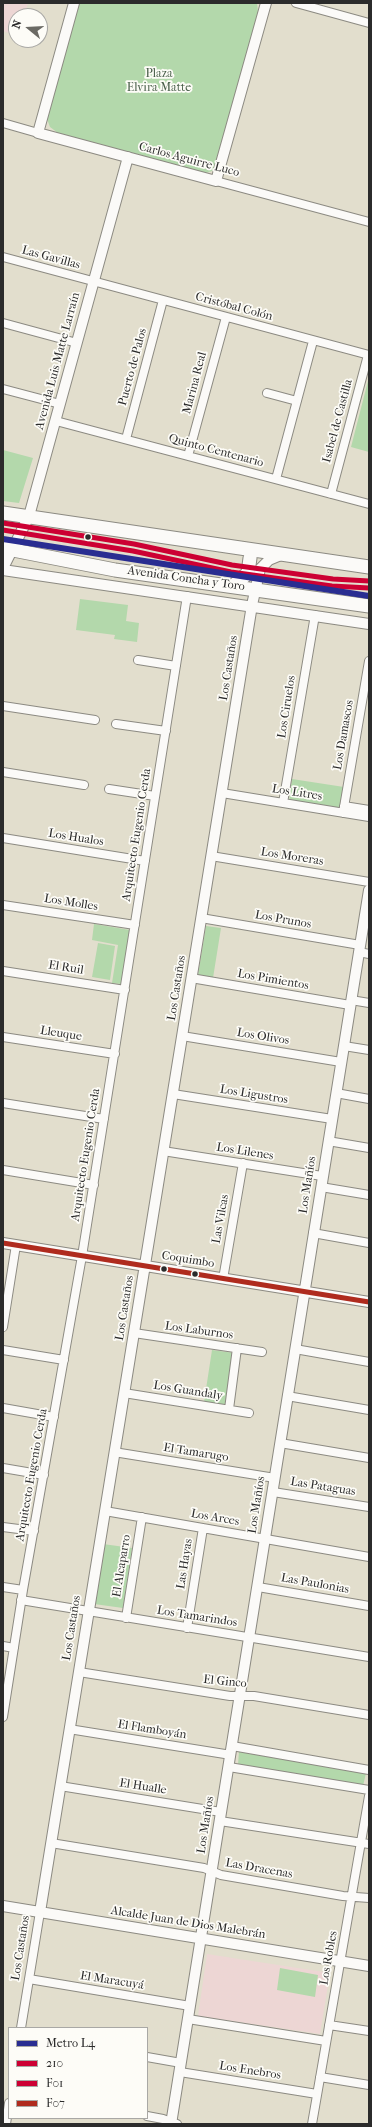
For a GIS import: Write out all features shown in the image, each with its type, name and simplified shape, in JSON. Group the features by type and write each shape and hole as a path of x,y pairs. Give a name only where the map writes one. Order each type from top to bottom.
{"main road":[{"path":"3,513 369,568"},
{"name":"Avenida Concha y Toro","path":"8,549 115,570 367,606"},
{"path":"233,586 248,573 250,558"}],"street":[{"path":"38,133 74,3"},
{"path":"216,181 266,3"},
{"path":"296,3 369,23"},
{"name":"Carlos Aguirre Luco","path":"3,123 369,222"},
{"name":"Avenida Luis Matte Larraín","path":"3,569 8,549 29,516 128,157"},
{"name":"Las Gavillas","path":"3,257 93,282"},
{"name":"Cristóbal Colón","path":"93,282 368,355"},
{"name":"Puerto de Palos","path":"126,439 163,300"},
{"name":"Marina Real","path":"188,456 226,317"},
{"path":"3,323 77,343"},
{"path":"276,479 313,340"},
{"name":"Isabel de Castilla","path":"331,494 368,355"},
{"path":"3,389 60,404"},
{"path":"267,393 297,401"},
{"name":"Quinto Centenario","path":"56,420 369,504"},
{"path":"239,549 260,569 269,560 280,555"},
{"name":"Avenida Concha y Toro","path":"3,569 252,605 369,624"},
{"name":"Los Castaños","path":"21,2027 252,605 260,569"},
{"name":"Arquitecto Eugenio Cerda","path":"3,1717 23,1590 94,1185 187,596"},
{"name":"Los Ciruelos","path":"283,803 315,615"},
{"path":"138,660 176,666"},
{"name":"Los Damascos","path":"344,809 369,661"},
{"path":"3,706 95,720"},
{"path":"116,724 166,731"},
{"path":"3,772 84,785"},
{"path":"109,789 156,796"},
{"name":"Los Litres","path":"222,793 283,803 369,810"},
{"name":"Los Litres","path":"344,809 369,817"},
{"name":"Los Hualos","path":"3,838 145,861"},
{"name":"Los Moreras","path":"212,856 369,882"},
{"name":"Los Mañíos","path":"173,2123 180,2067 232,1751 322,1176 351,1002 363,950 369,890"},
{"name":"Los Molles","path":"3,904 135,925"},
{"name":"Los Prunos","path":"201,918 363,950"},
{"name":"El Ruil","path":"3,971 125,990"},
{"name":"Los Pimientos","path":"191,978 351,1002 369,1003"},
{"name":"Los Olivos","path":"182,1036 341,1062"},
{"name":"Lleuque","path":"3,1037 115,1054"},
{"path":"344,1046 369,1050"},
{"path":"336,1093 369,1099"},
{"name":"Los Ligustros","path":"173,1094 332,1119"},
{"path":"3,1103 104,1119"},
{"path":"328,1141 369,1148"},
{"name":"Los Lilenes","path":"163,1151 322,1176"},
{"name":"Las Vilcas","path":"223,1279 243,1163"},
{"path":"3,1170 94,1185"},
{"path":"321,1187 369,1195"},
{"path":"313,1233 369,1243"},
{"name":"Coquimbo","path":"3,1243 369,1302"},
{"path":"3,1327 16,1245"},
{"name":"Los Laburnos","path":"134,1333 262,1352"},
{"path":"229,1409 238,1348"},
{"path":"295,1349 369,1362"},
{"path":"3,1350 64,1360"},
{"name":"Los Guandaly","path":"124,1393 249,1412"},
{"path":"287,1396 369,1410"},
{"path":"3,1408 54,1417"},
{"path":"280,1443 369,1458"},
{"name":"El Tamarugo","path":"114,1452 275,1478"},
{"path":"3,1468 44,1475"},
{"name":"Las Pataguas","path":"272,1492 369,1507"},
{"name":"Los Arces","path":"105,1511 369,1557"},
{"name":"El Alcaparro","path":"126,1618 142,1517"},
{"path":"3,1526 34,1531"},
{"name":"Las Hayas","path":"187,1628 203,1528"},
{"path":"3,1587 23,1590"},
{"name":"Las Paulonias","path":"258,1587 369,1606"},
{"name":"Los Tamarindos","path":"22,1600 369,1657"},
{"path":"3,1646 14,1648"},
{"name":"El Ginco","path":"78,1672 230,1696 254,1696 369,1715"},
{"name":"El Flamboyán","path":"69,1729 369,1770"},
{"path":"229,1767 369,1790"},
{"name":"El Hualle","path":"60,1786 365,1844"},
{"name":"Los Robles","path":"312,2124 352,1896 365,1844 369,1796"},
{"name":"Las Dracenas","path":"51,1843 204,1868 220,1875 369,1898"},
{"name":"Alcalde Juan de Dios Malebrán","path":"3,1906 369,1966"},
{"name":"El Maracuyá","path":"29,1979 190,2006"},
{"path":"188,2019 326,2041"},
{"path":"329,2025 369,2031"},
{"name":"Los Enebros","path":"148,2057 180,2067 317,2094"},
{"path":"320,2077 369,2085"},
{"path":"6,2124 8,2110"},
{"path":"148,2116 173,2123"}],"shaded area":[{"path":"3,3 28,3 26,8 8,8 8,33 3,31"},
{"path":"207,1954 330,1973 320,2034 198,2016"}],"green space":[{"name":"Plaza Elvira Matte","path":"79,3 257,3 258,12 217,166 212,171 206,173 58,133 50,127 47,119"},
{"path":"369,377 369,452 351,447"},
{"path":"3,450 33,458 19,503 3,501"},
{"path":"80,599 128,605 126,621 139,623 137,642 114,639 115,635 76,630"},
{"path":"292,779 344,787 340,806 338,809 289,801"},
{"path":"94,924 130,930 121,984 112,983 118,945 92,940"},
{"path":"206,926 221,928 213,978 198,975"},
{"path":"98,943 115,946 110,980 92,977"},
{"path":"212,1350 234,1353 226,1405 204,1402"},
{"path":"103,1544 132,1548 123,1608 94,1604"},
{"path":"239,1751 366,1773 363,1786 238,1765"},
{"path":"280,1968 318,1975 315,1997 277,1990"}],"metro line":[{"name":"L4","path":"3,539 369,596"}],"transit line":[{"name":"210","path":"3,523 134,544 232,565 333,579 369,581"},
{"name":"F01","path":"3,530 133,551 231,572 332,586 369,588"},
{"name":"F07","path":"3,1243 369,1302"}]}
